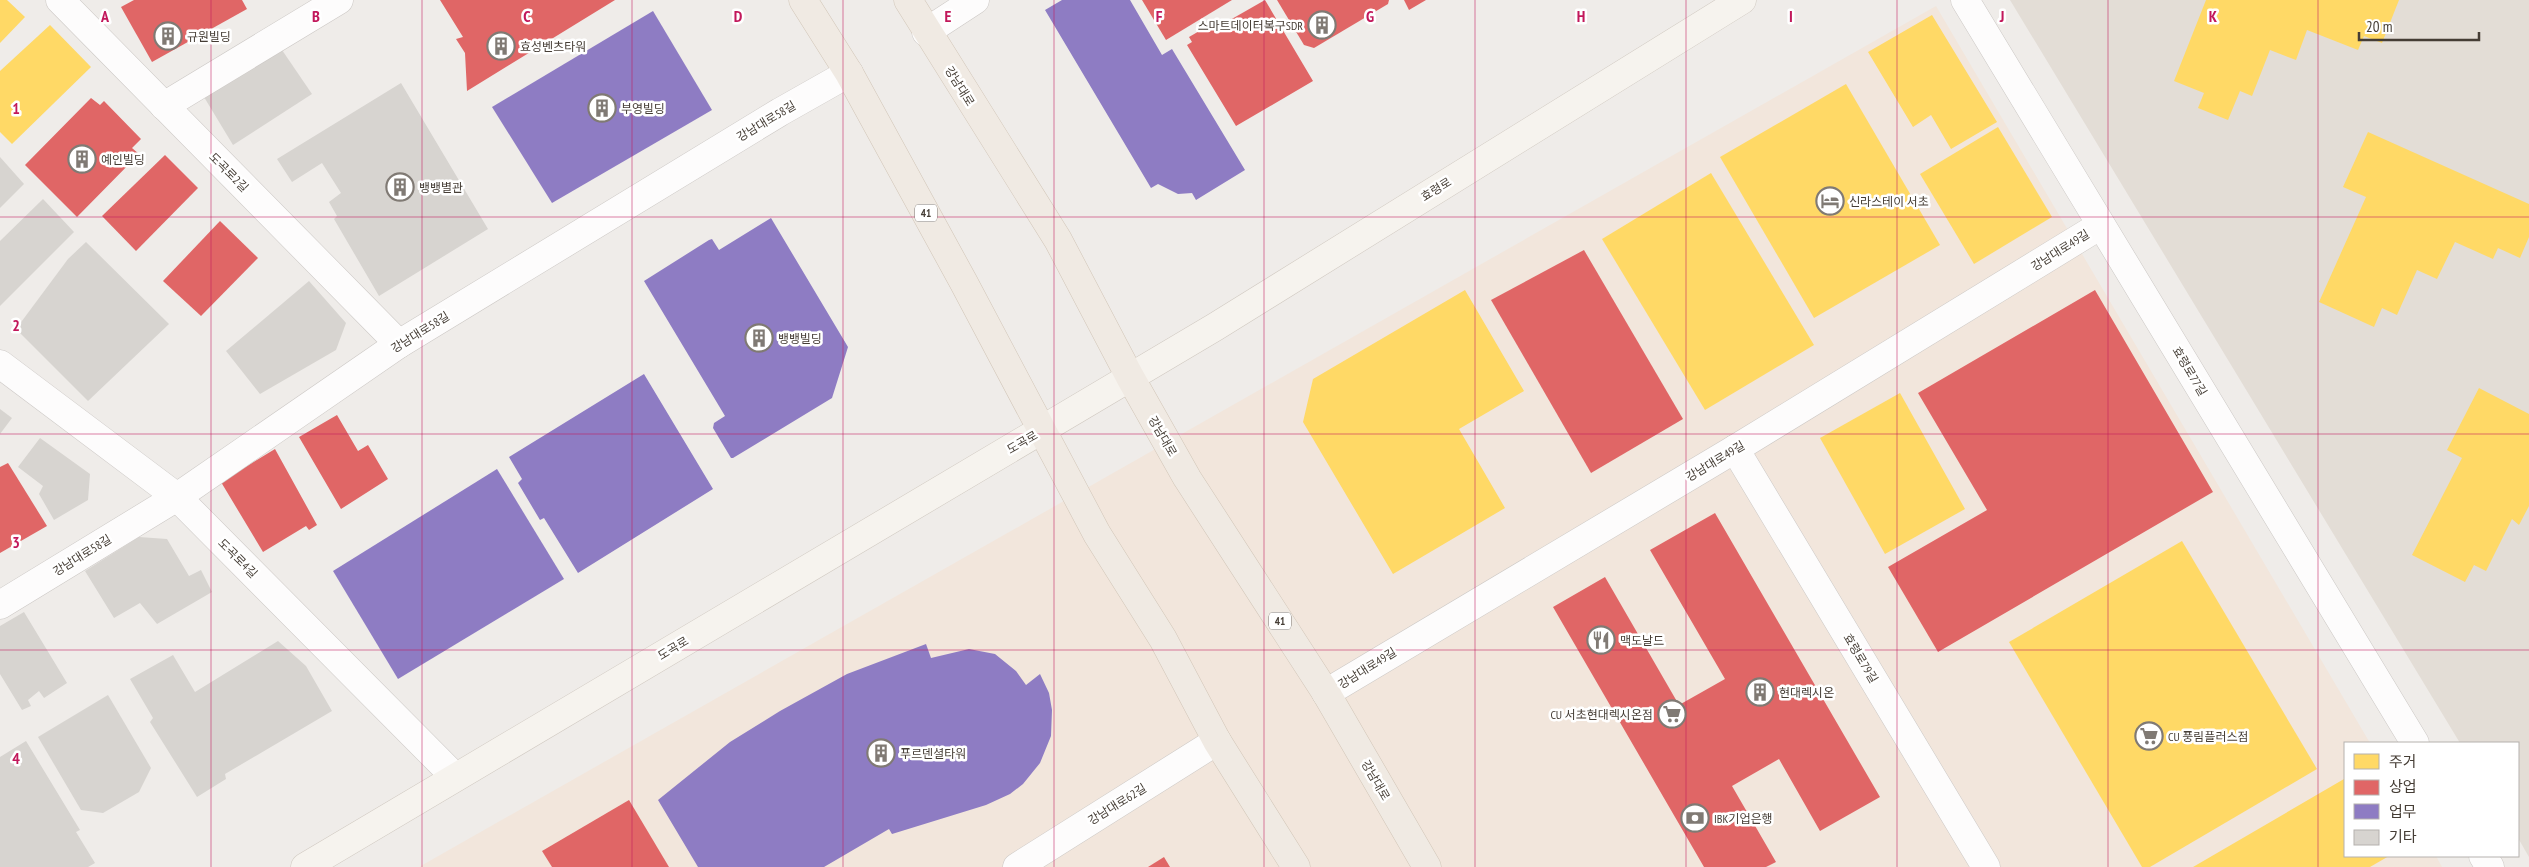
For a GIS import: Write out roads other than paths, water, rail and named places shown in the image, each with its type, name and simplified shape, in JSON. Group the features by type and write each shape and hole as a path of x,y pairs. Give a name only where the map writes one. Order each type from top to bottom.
{"main road":[{"name":"41","path":"803,0 849,72 964,282 1096,534 1163,639 1218,741 1296,867"},
{"name":"강남대로","path":"908,0 926,32 1058,240 1130,377 1187,478 1326,693 1427,867"},
{"name":"효령로","path":"1041,430 1742,0"},
{"name":"도곡로","path":"305,867 1041,430"}],"street":[{"name":"도곡로2길","path":"60,0 399,344"},
{"path":"164,106 339,0"},
{"path":"926,32 975,0"},
{"name":"효령로77길","path":"1965,0 2414,742"},
{"name":"강남대로58길","path":"0,605 177,497 399,344 849,72"},
{"name":"강남대로49길","path":"1326,693 1735,449 2101,225"},
{"name":"도곡로4길","path":"0,364 177,497 454,777"},
{"name":"효령로79길","path":"1735,449 1986,867"},
{"name":"강남대로62길","path":"1017,867 1218,741"}],"place":[{"name":"스마트데이터복구SDR","path":"1322,25"},
{"name":"규원빌딩","path":"168,36"},
{"name":"효성벤츠타워","path":"501,46"},
{"name":"부영빌딩","path":"602,108"},
{"name":"예인빌딩","path":"82,159"},
{"name":"뱅뱅별관","path":"400,187"},
{"name":"신라스테이 서초","path":"1830,201"},
{"name":"뱅뱅빌딩","path":"759,338"},
{"name":"맥도날드","path":"1601,640"},
{"name":"현대렉시온","path":"1760,692"},
{"name":"CU 서초현대렉시온점","path":"1672,714"},
{"name":"CU 풍림플러스점","path":"2149,736"},
{"name":"푸르덴셜타워","path":"881,753"},
{"name":"IBK기업은행","path":"1695,818"}]}
